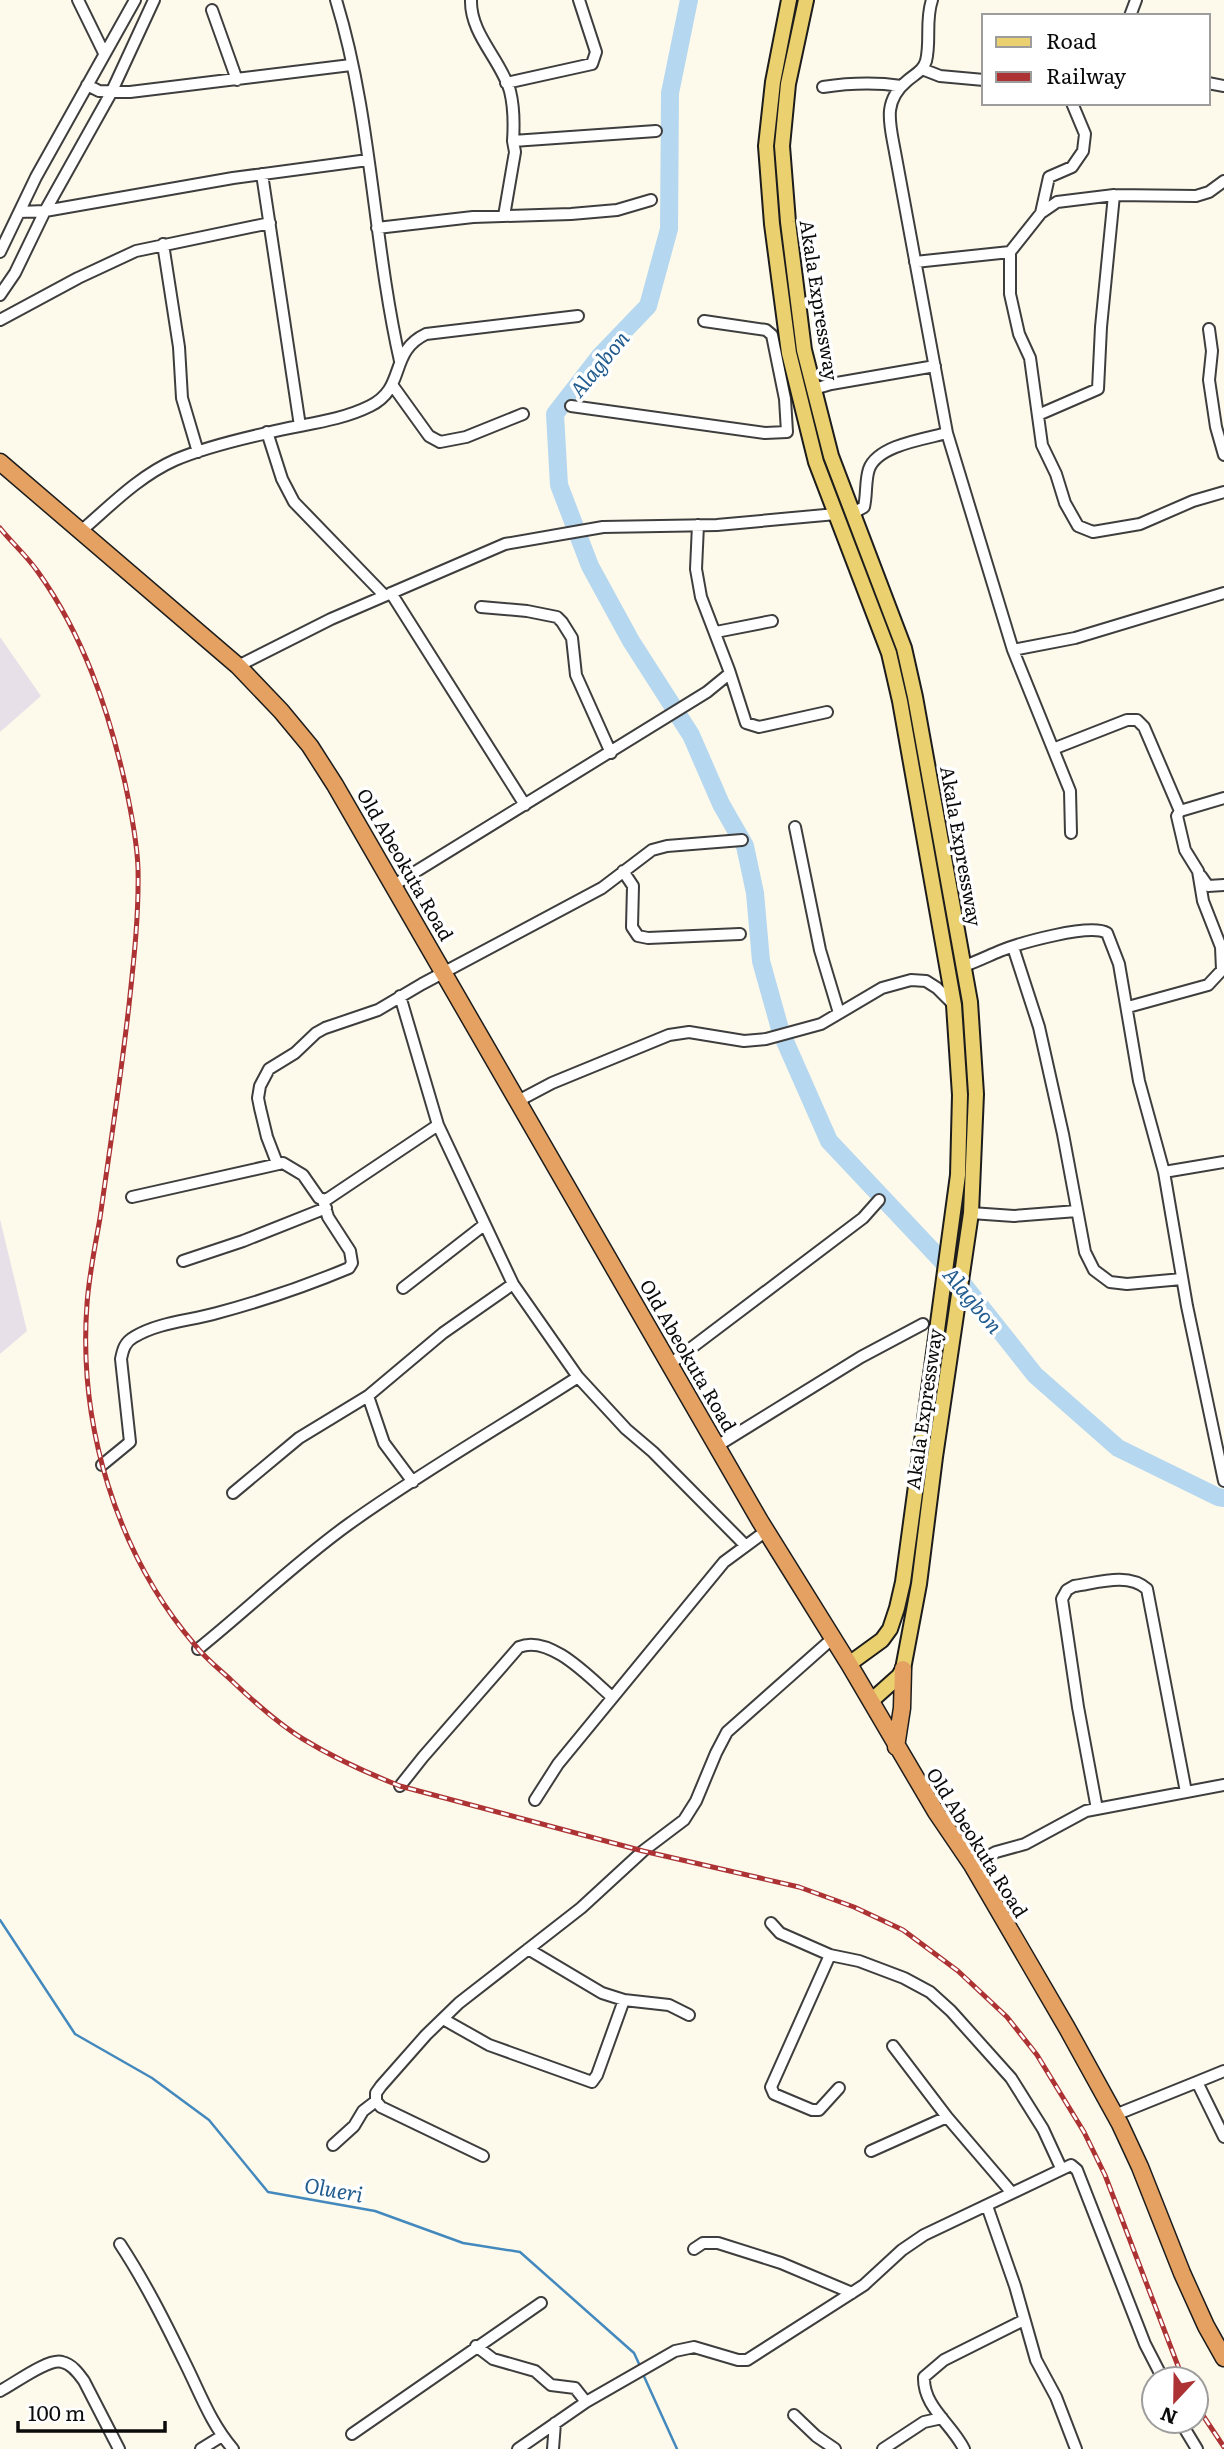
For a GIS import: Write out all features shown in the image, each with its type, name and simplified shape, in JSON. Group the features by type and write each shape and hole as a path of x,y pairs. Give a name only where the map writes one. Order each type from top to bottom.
{"highway":[{"name":"Old Abeokuta Road","path":"0,462 238,666 310,746 394,885 766,1531 849,1664 954,1842 972,1865 1115,2115 1140,2167 1186,2283 1224,2358"},
{"path":"896,1746 902,1708 903,1669"}],"main road":[{"name":"Akala Expressway","path":"789,0 773,82 766,146 772,224 789,353 816,462 889,653 900,701 954,1005 960,1095 958,1175 949,1254 903,1581 890,1629 882,1640 849,1664"},
{"name":"Akala Expressway","path":"806,0 788,84 782,146 788,222 804,350 831,456 904,648 970,1002 976,1094 971,1213 919,1584 903,1669"},
{"path":"772,224 788,222"},
{"path":"954,1005 970,1002"},
{"path":"871,1702 903,1669"}],"street":[{"path":"78,0 104,53"},
{"path":"0,252 36,177 135,0"},
{"path":"0,295 15,273 111,93 154,0"},
{"path":"336,0 368,160 391,320 400,361"},
{"path":"471,0 475,24 510,91 515,152 504,216"},
{"path":"506,83 592,64 596,52 579,0"},
{"path":"932,0 928,16 926,60 922,69 892,97 889,118 947,433 1013,650 1070,791 1071,833"},
{"path":"212,10 237,80"},
{"path":"87,85 111,93 130,92 351,65"},
{"path":"922,69 940,76 982,80"},
{"path":"822,87 854,82 879,82 901,86"},
{"path":"1041,213 1049,177 1072,167 1083,151 1085,134 1073,105"},
{"path":"513,141 656,131"},
{"path":"20,212 46,211 262,174 368,160"},
{"path":"262,174 300,426"},
{"path":"1224,181 1209,192 1196,196 1115,195 1057,202 1041,213 1010,252 1010,294 1019,334 1030,358 1042,445 1072,519 1085,530 1093,532 1140,524 1193,501 1224,492"},
{"path":"1038,415 1098,389 1101,327 1115,195"},
{"path":"377,228 473,217 617,210 651,200"},
{"path":"0,320 136,251 270,223"},
{"path":"163,244 178,347 182,398 198,452"},
{"path":"915,262 1010,252"},
{"path":"81,531 122,495 173,461 267,432 340,417 370,406 383,398 393,386 400,361 410,344 426,334 578,316"},
{"path":"704,321 766,330 772,335 785,399 787,432"},
{"path":"1209,329 1212,351 1209,380 1216,427 1224,455"},
{"path":"814,389 935,366"},
{"path":"393,386 429,436 440,442 466,437 523,414"},
{"path":"571,406 765,433 808,432"},
{"path":"267,432 282,479 294,502 387,594 526,805"},
{"path":"853,513 864,507 870,466 881,453 947,433"},
{"path":"238,666 297,635 505,544 603,527 698,525 836,514"},
{"path":"698,525 698,578 701,597 716,632 746,723 752,727 827,712"},
{"path":"1013,650 1086,635 1224,593"},
{"path":"481,607 527,611 557,617 562,622 572,638 576,675 611,752"},
{"path":"716,632 772,621"},
{"path":"394,885 707,692 729,674"},
{"path":"1053,749 1127,720 1137,720 1144,727 1180,811 1177,819 1185,850 1208,886 1224,885"},
{"path":"1180,811 1224,798"},
{"path":"794,827 820,950 839,1013"},
{"path":"277,1163 267,1137 258,1098 261,1086 270,1069 295,1053 325,1028 378,1010 602,888 623,870 658,847 742,841"},
{"path":"623,870 633,886 632,927 638,936 648,938 740,934"},
{"path":"1128,1007 1208,985 1222,971 1221,947 1203,901 1198,871"},
{"path":"964,966 1048,937 1096,929 1107,933 1116,954 1128,1007 1139,1081 1164,1172 1182,1279 1224,1481"},
{"path":"1013,947 1039,1027 1085,1252 1094,1270 1110,1282 1127,1284 1182,1279"},
{"path":"518,1101 552,1083 669,1035 689,1032 744,1041 757,1040 821,1024 883,988 911,980 926,981 954,1005"},
{"path":"400,996 438,1125 513,1284 578,1377 626,1429 661,1459 745,1545"},
{"path":"183,1261 243,1241 324,1204 438,1125"},
{"path":"1164,1172 1224,1162"},
{"path":"102,1465 130,1442 121,1359 127,1342 145,1331 168,1323 265,1301 349,1268 352,1263 350,1251 328,1217 324,1204 311,1190 303,1175 283,1163 132,1196"},
{"path":"670,1364 863,1218 879,1200"},
{"path":"971,1213 1014,1216 1077,1211"},
{"path":"403,1287 484,1225"},
{"path":"233,1493 299,1438 368,1396 443,1333 513,1284"},
{"path":"717,1446 861,1357 923,1324"},
{"path":"198,1649 270,1585 329,1539 578,1377"},
{"path":"368,1396 384,1443 413,1482"},
{"path":"535,1800 558,1764 724,1562 766,1531"},
{"path":"1097,1809 1077,1707 1062,1599 1067,1590 1074,1586 1128,1579 1147,1589 1186,1791"},
{"path":"483,2156 381,2107 376,2101 376,2093 459,2003 581,1908 643,1851 684,1820 696,1801 727,1732 832,1638"},
{"path":"400,1787 423,1756 519,1647 536,1643 559,1653 612,1697"},
{"path":"972,1865 996,1852 1025,1844 1086,1811 1224,1785"},
{"path":"771,1923 780,1933 830,1955 859,1961 904,1978 930,1992 951,2011 1011,2078 1043,2129 1061,2168"},
{"path":"528,1948 593,1988 624,2000 669,2005 690,2015"},
{"path":"830,1955 771,2087 774,2094 811,2110 819,2110 839,2088"},
{"path":"443,2019 489,2045 592,2082 597,2075 624,2000"},
{"path":"893,2046 947,2117 1012,2193"},
{"path":"1115,2115 1224,2071"},
{"path":"1197,2082 1224,2137"},
{"path":"333,2145 354,2126 363,2111 376,2101"},
{"path":"871,2151 947,2117"},
{"path":"518,2449 586,2402 675,2351 694,2347 738,2360 747,2360 852,2293 914,2241 1071,2165 1077,2171 1145,2344 1156,2365"},
{"path":"987,2206 1015,2286 1036,2360 1056,2397 1076,2449"},
{"path":"694,2249 703,2243 718,2243 781,2263 852,2293"},
{"path":"120,2244 141,2276 212,2419 233,2449"},
{"path":"352,2434 541,2303"},
{"path":"964,2449 951,2427 933,2408 924,2385 924,2377 944,2360 1024,2320"},
{"path":"476,2346 493,2359 535,2371 551,2385 575,2388 586,2402"},
{"path":"0,2391 53,2362 63,2362 78,2372 84,2381 119,2449"},
{"path":"924,2422 933,2408"},
{"path":"794,2415 835,2449"},
{"path":"883,2449 924,2422 942,2418"},
{"path":"553,2449 555,2423"},
{"path":"201,2449 222,2435"}],"shaded area":[{"path":"0,637 41,696 0,732"},
{"path":"0,1219 27,1331 0,1354"}],"waterway":[{"name":"Alagbon","path":"672,705 631,641 590,566 559,485 555,414 600,356 648,306 669,229 670,93 689,0"},
{"name":"Alagbon","path":"680,718 691,735 721,804 745,846 755,893 761,961 780,1029"},
{"name":"Alagbon","path":"784,1039 829,1141 959,1279 1035,1375 1118,1448 1224,1498"},
{"name":"Olueri","path":"0,1920 75,2034 152,2078 209,2120 268,2192 375,2211 463,2243 520,2252 634,2353 640,2366"},
{"name":"Olueri","path":"642,2372 677,2449"}],"railway":[{"path":"0,528 38,572 81,647 111,727 135,836 138,885 134,954 119,1085 89,1282 86,1349 96,1440 108,1485 124,1528 167,1609 203,1654 284,1726 327,1753 363,1770 400,1786 643,1851 799,1887 854,1907 903,1930 958,1971 1007,2017 1037,2055 1084,2132 1105,2175 1178,2365"},
{"path":"1210,2426 1224,2447"}]}
